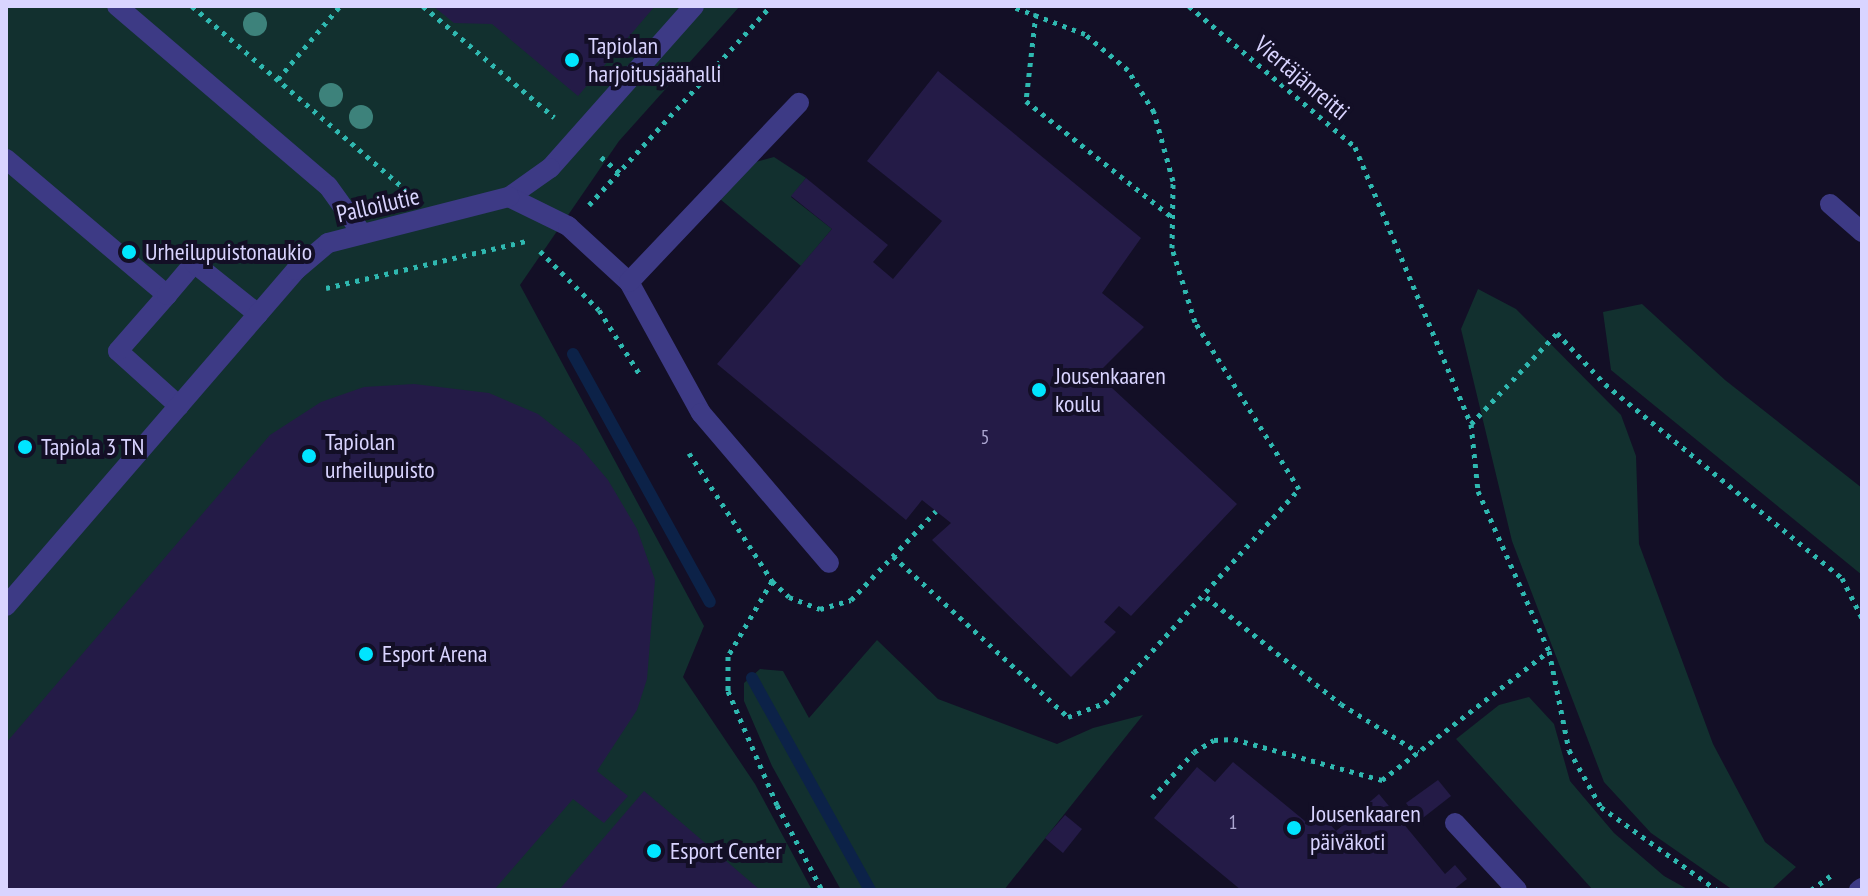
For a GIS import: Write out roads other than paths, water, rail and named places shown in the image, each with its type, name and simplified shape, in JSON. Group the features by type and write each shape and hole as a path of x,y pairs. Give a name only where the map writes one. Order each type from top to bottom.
{"street":[{"path":"117,6 328,186 361,232"},
{"name":"Palloilutie","path":"6,606 296,270 328,243 361,232 417,223 509,197 550,168 694,6"},
{"path":"629,282 799,103"},
{"path":"6,159 167,295"},
{"path":"509,197 568,226 629,282 701,413 829,563"},
{"path":"1830,204 1862,232"},
{"path":"179,406 118,351 194,263 258,314"},
{"path":"1455,823 1517,890"}],"waterway":[{"path":"573,354 710,602"},
{"path":"752,678 870,890"}],"place":[{"name":"Tapiolan harjoitusjäähalli","path":"572,60"},
{"name":"Urheilupuistonaukio","path":"129,252"},
{"name":"Jousenkaaren koulu","path":"1039,390"},
{"name":"Tapiola 3 TN","path":"25,447"},
{"name":"Tapiolan urheilupuisto","path":"309,456"},
{"name":"Esport Arena","path":"366,654"},
{"name":"Jousenkaaren päiväkoti","path":"1294,828"},
{"name":"Esport Center","path":"654,851"}]}
